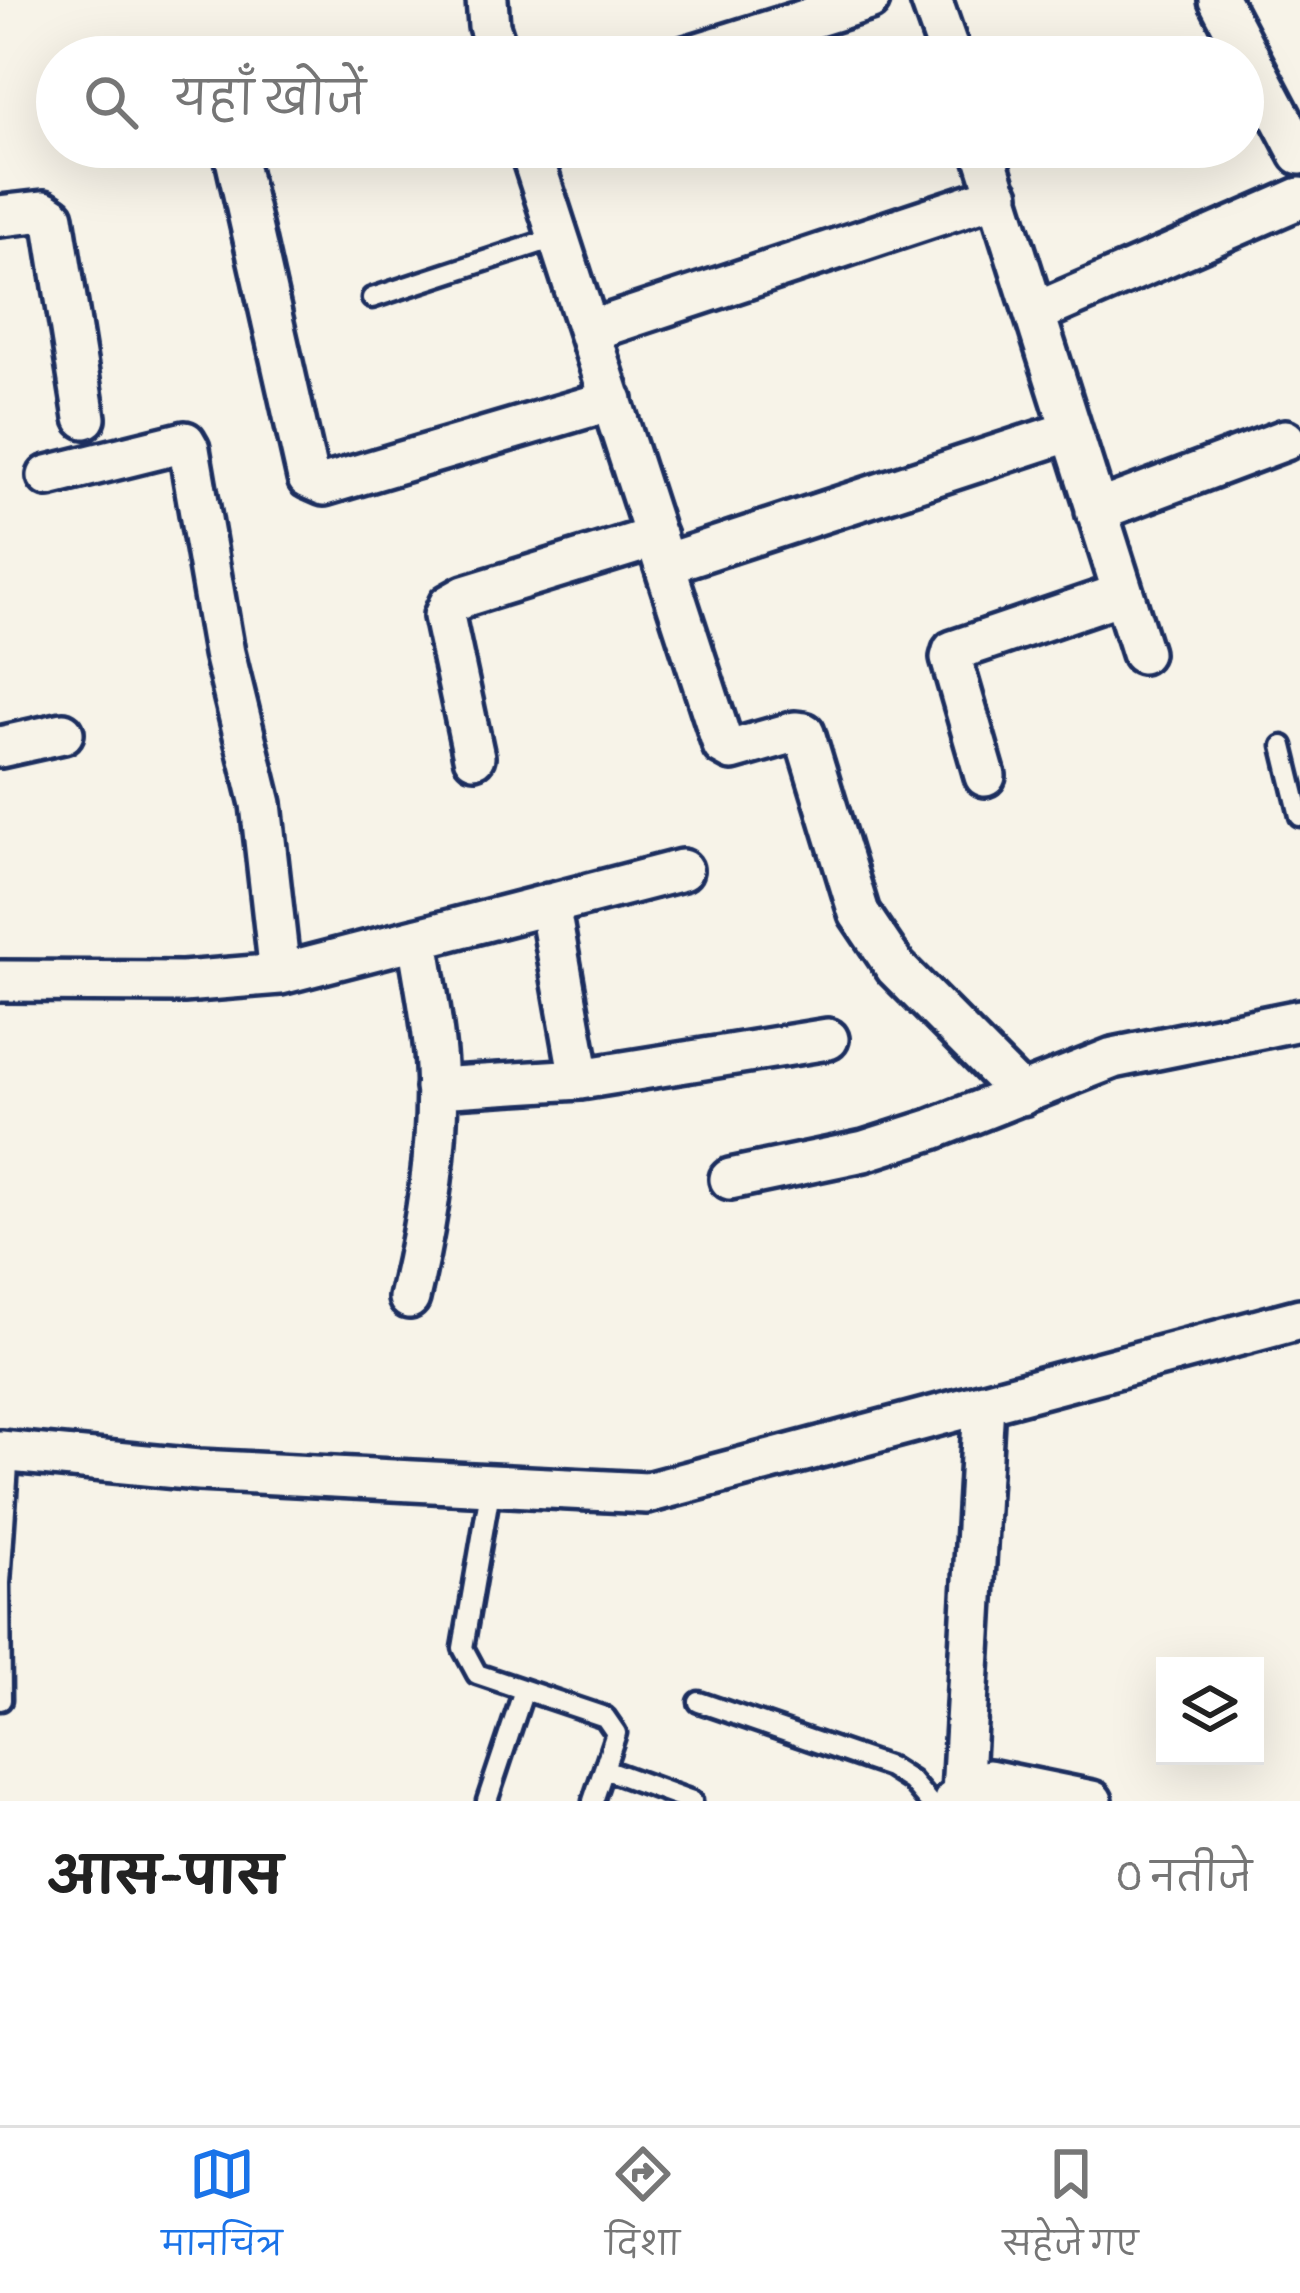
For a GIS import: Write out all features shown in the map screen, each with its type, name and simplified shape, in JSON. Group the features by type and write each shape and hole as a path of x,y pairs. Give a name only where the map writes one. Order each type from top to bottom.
{"street":[{"path":"487,0 492,36"},
{"path":"753,36 868,0"},
{"path":"931,0 944,36"},
{"path":"1219,0 1238,36"},
{"path":"1264,86 1300,154"},
{"path":"238,168 308,478 315,484 325,485 611,400"},
{"path":"536,168 723,745 732,750 804,733 859,913 896,968 1022,1095"},
{"path":"989,168 1142,653"},
{"path":"589,331 999,195"},
{"path":"1035,314 1300,198"},
{"path":"0,216 44,212 53,217 85,418"},
{"path":"474,757 444,616 449,605 465,596 661,551 1071,431"},
{"path":"1096,511 1285,440"},
{"path":"48,476 185,442 189,449 224,653 261,804 280,974"},
{"path":"985,776 951,658 953,651 1121,594"},
{"path":"0,747 64,733"},
{"path":"0,981 183,982 280,974 682,870"},
{"path":"549,904 580,1079"},
{"path":"409,1298 425,1231 436,1088 418,938"},
{"path":"730,1179 864,1151 1113,1058 1300,1020"},
{"path":"436,1088 580,1079 828,1039"},
{"path":"4,1451 198,1470 647,1492 1300,1318"},
{"path":"948,1799 984,1403"},
{"path":"948,1799 989,1780 1092,1801"}],"lane":[{"path":"372,298 558,237"},
{"path":"1283,746 1300,816"},
{"path":"1,1700 4,1451"},
{"path":"490,1485 464,1648 477,1674 605,1717 613,1724 616,1733 593,1801"},
{"path":"487,1801 524,1690"},
{"path":"699,1702 890,1767 948,1799"},
{"path":"604,1769 692,1801"}]}
